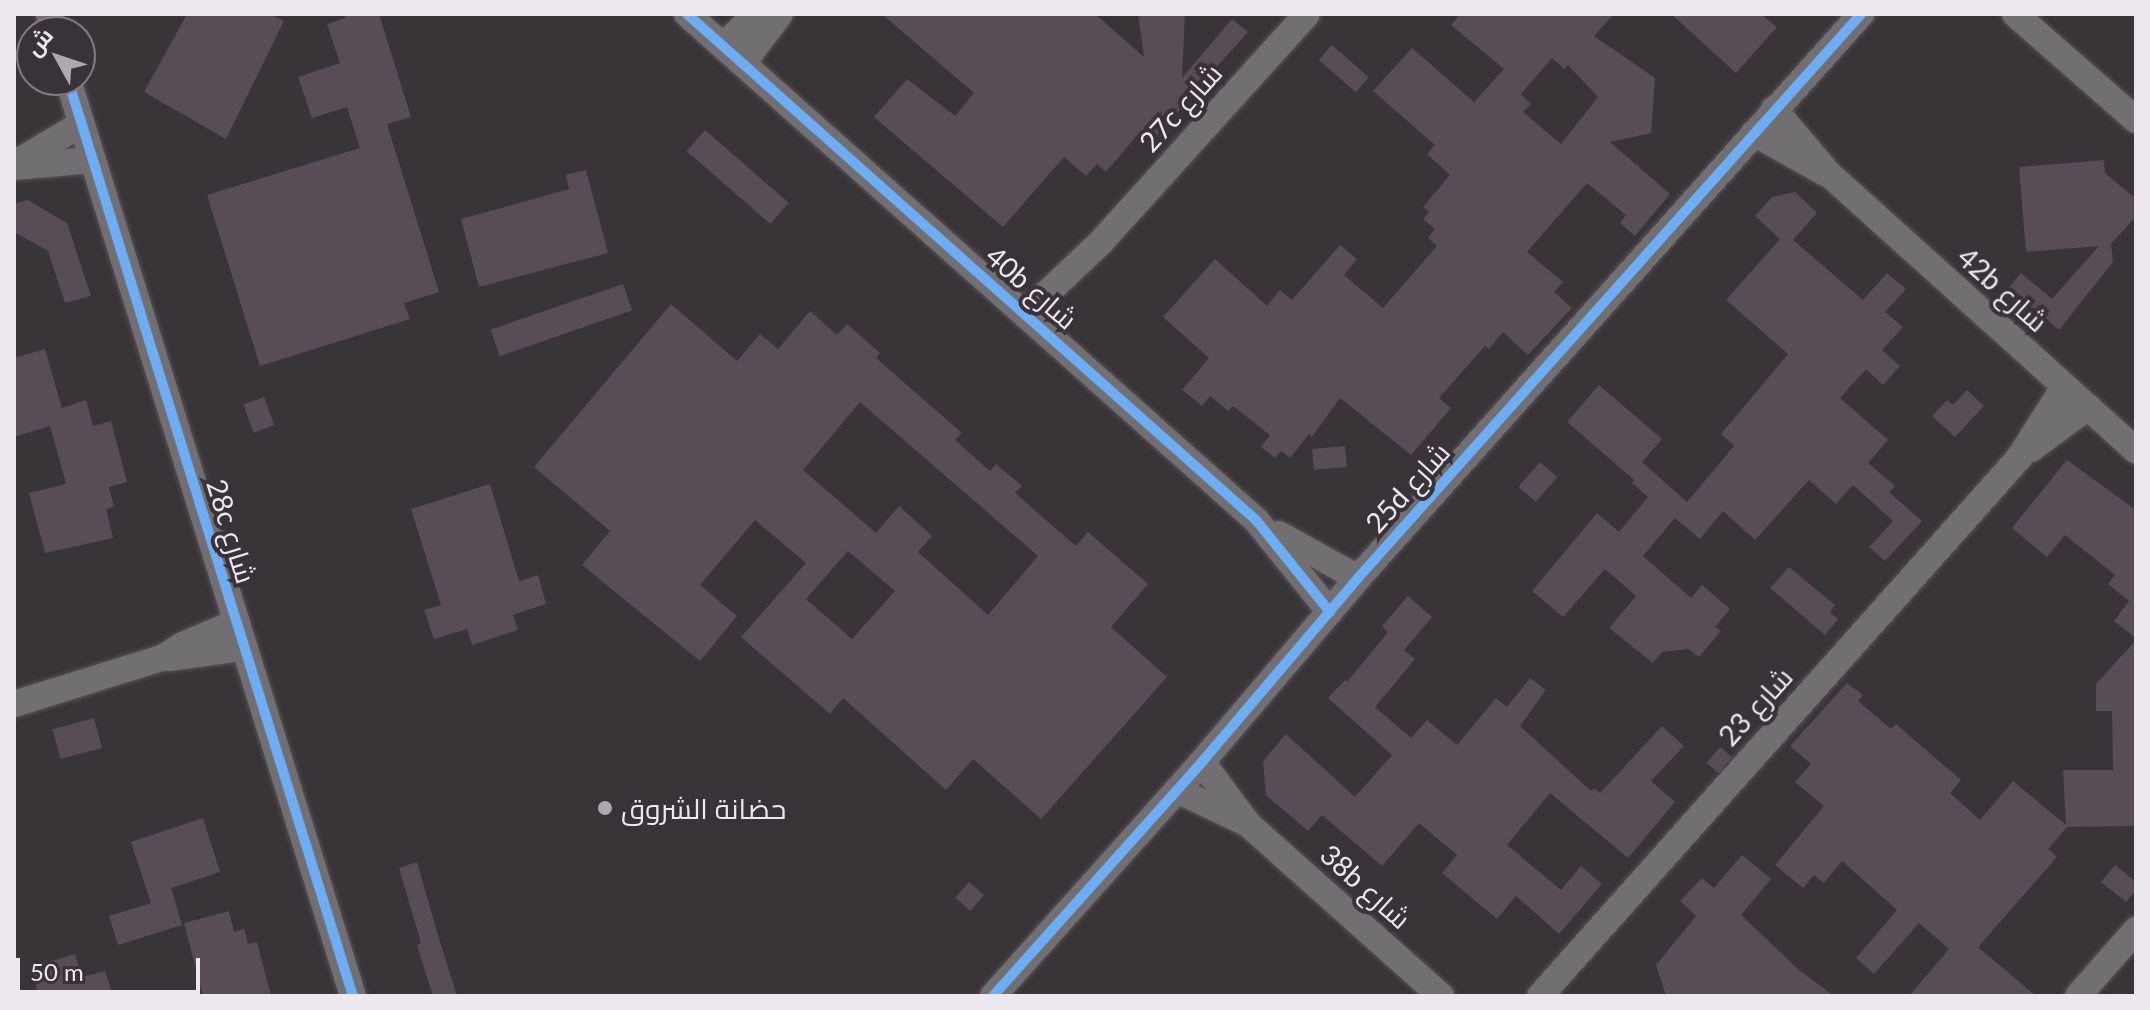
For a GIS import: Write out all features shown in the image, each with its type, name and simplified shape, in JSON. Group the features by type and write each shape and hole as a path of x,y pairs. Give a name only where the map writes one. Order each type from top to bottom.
{"street":[{"name":"40b شارع","path":"687,14 1256,520 1330,612"},
{"path":"733,54 756,14"},
{"path":"733,54 780,14"},
{"name":"27c شارع","path":"1034,320 1307,14"},
{"name":"25d شارع","path":"993,996 1202,762 1358,578 1861,14"},
{"path":"2015,14 2136,120"},
{"name":"28c شارع","path":"73,96 238,636 353,996"},
{"name":"42b شارع","path":"1774,109 1829,174 2136,450"},
{"path":"14,165 81,124"},
{"name":"42b شارع","path":"1754,133 1788,155 1829,174"},
{"path":"14,165 93,160"},
{"name":"شارع 23","path":"1540,996 2019,458 2064,387"},
{"name":"شارع 23","path":"2019,458 2088,407"},
{"name":"40b شارع","path":"1256,520 1358,578"},
{"path":"14,704 162,658 198,656 238,636"},
{"name":"38b شارع","path":"1202,762 1248,824 1441,996"},
{"name":"38b شارع","path":"1177,790 1248,824"},
{"path":"2078,996 2136,930"}],"building":[{"path":"187,14 269,14 284,21 226,139 144,92"},
{"path":"344,14 379,14 411,117 387,124 439,292 404,303 410,319 260,366 207,195 360,148 347,107 312,118 298,77 340,63 327,24 345,18"},
{"path":"882,14 1095,14 1144,57 1138,14 1185,14 1182,78 1232,19 1248,32 1204,81 1209,86 1196,102 1191,97 1150,144 1138,134 1106,172 1097,164 1086,176 1064,157 1003,227 874,117 907,79 955,116 974,93"},
{"path":"1460,14 1614,14 1594,36 1655,78 1651,133 1610,142 1670,194 1635,236 1620,223 1626,215 1587,183 1527,252 1563,282 1554,292 1572,308 1528,355 1503,332 1489,349 1485,346 1439,398 1451,408 1411,455 1340,398 1311,438 1310,433 1290,458 1281,451 1275,458 1261,447 1270,435 1233,406 1228,411 1210,396 1202,406 1182,390 1209,358 1163,317 1215,259 1267,306 1280,290 1292,300 1340,245 1357,259 1344,275 1383,308 1437,246 1428,238 1435,229 1423,219 1429,212 1423,207 1450,175 1427,154 1435,145 1373,91 1412,48 1474,102 1504,69 1451,25","holes":["1552,58 1564,69 1568,65 1598,97 1561,144 1523,112 1531,104 1521,94"]},
{"path":"1671,14 1761,14 1777,27 1736,73"},
{"path":"1332,45 1369,77 1356,92 1319,60"},
{"path":"705,130 789,203 770,224 687,151"},
{"path":"2104,160 2105,173 2136,199 2136,216 2111,244 2113,262 2059,330 2009,287 2021,273 2052,299 2099,246 2026,252 2019,167"},
{"path":"586,170 608,253 479,287 461,219 569,189 566,175"},
{"path":"1795,192 1817,213 1793,240 1863,300 1887,273 1906,289 1885,312 1903,327 1882,350 1900,366 1883,385 1866,369 1840,398 1888,440 1868,463 1895,486 1889,492 1922,521 1885,561 1869,547 1893,521 1853,485 1836,504 1809,480 1755,540 1723,511 1700,539 1675,518 1643,556 1691,598 1702,585 1730,609 1715,627 1721,631 1699,657 1689,649 1662,652 1653,663 1609,628 1636,596 1605,569 1563,617 1532,591 1597,513 1619,532 1648,497 1632,483 1634,480 1567,422 1599,385 1662,439 1642,462 1687,502 1734,446 1721,434 1788,354 1726,300 1780,239 1755,216 1772,197"},
{"path":"28,200 67,223 91,296 65,303 48,251 14,232 14,204"},
{"path":"623,284 632,310 500,356 491,330"},
{"path":"671,304 737,361 760,334 778,349 810,311 837,335 847,324 880,353 876,358 962,433 955,440 990,471 996,464 1022,486 1015,493 1076,546 1088,532 1148,584 1111,627 1167,677 1041,819 973,759 946,790 843,698 830,714 741,637 806,563 755,520 700,585 737,616 700,661 582,565 610,531 534,467","holes":["860,402 1038,556 988,615 918,552 932,536 899,506 876,533 803,470","848,551 895,591 852,639 806,599"]},
{"path":"45,349 62,408 86,400 93,426 111,421 127,482 109,487 114,507 106,509 113,538 45,553 29,493 66,484 50,426 14,437 14,358"},
{"path":"1967,390 1984,406 1955,437 1932,416 1947,400 1953,405"},
{"path":"264,397 274,425 254,433 243,405"},
{"path":"1345,446 1347,467 1314,470 1312,449"},
{"path":"2067,460 2136,510 2136,638 2114,621 2129,601 2108,584 2115,575 2065,535 2047,557 2012,528"},
{"path":"1540,462 1557,477 1536,502 1518,487"},
{"path":"490,484 519,581 538,575 546,604 513,615 518,630 472,645 467,629 434,639 424,610 441,605 411,509"},
{"path":"1789,567 1835,605 1830,612 1838,619 1825,635 1770,588"},
{"path":"1408,596 1432,617 1404,650 1415,659 1375,707 1411,738 1427,720 1457,745 1496,698 1507,707 1530,678 1546,690 1520,726 1591,791 1594,788 1600,793 1662,726 1684,746 1651,781 1675,802 1628,858 1550,793 1507,845 1561,890 1581,866 1602,884 1559,934 1516,896 1497,919 1442,873 1457,855 1419,823 1382,866 1322,815 1308,831 1266,795 1263,761 1286,734 1355,797 1392,755 1328,698 1345,680 1347,682 1388,632 1382,626"},
{"path":"2136,640 2136,826 2067,827 2048,849 2057,857 1978,947 2036,996 1909,996 1949,949 1919,923 1874,974 1856,958 1897,910 1842,861 1824,883 1814,875 1803,888 1775,865 1824,806 1795,782 1811,764 1790,746 1847,683 1863,695 1858,701 1891,729 1896,724 1961,780 1950,793 1980,820 2013,781 2066,825 2063,770 2113,770 2112,711 2096,711 2096,684"},
{"path":"94,718 102,748 60,759 52,729"},
{"path":"1720,747 1732,757 1719,773 1707,763"},
{"path":"203,818 220,872 171,888 182,925 118,945 109,916 151,903 131,842"},
{"path":"1742,855 1771,879 1741,915 1799,970 1834,996 1666,996 1656,965 1696,916 1680,901 1702,878 1714,888"},
{"path":"417,862 457,996 433,996 417,945 421,943 399,868"},
{"path":"2115,865 2136,882 2136,890 2126,902 2101,882"},
{"path":"969,882 984,895 970,911 955,898"},
{"path":"229,911 234,932 244,929 248,944 257,942 271,996 203,996 184,923"},
{"path":"75,954 82,977 105,971 113,996 38,996 32,967"}],"cycle path":[{"path":"687,14 1256,520 1330,612"},
{"path":"993,996 1202,762 1358,578 1861,14"},
{"path":"73,96 353,996"}],"place":[{"name":"حضانة الشروق","path":"605,808"}]}
